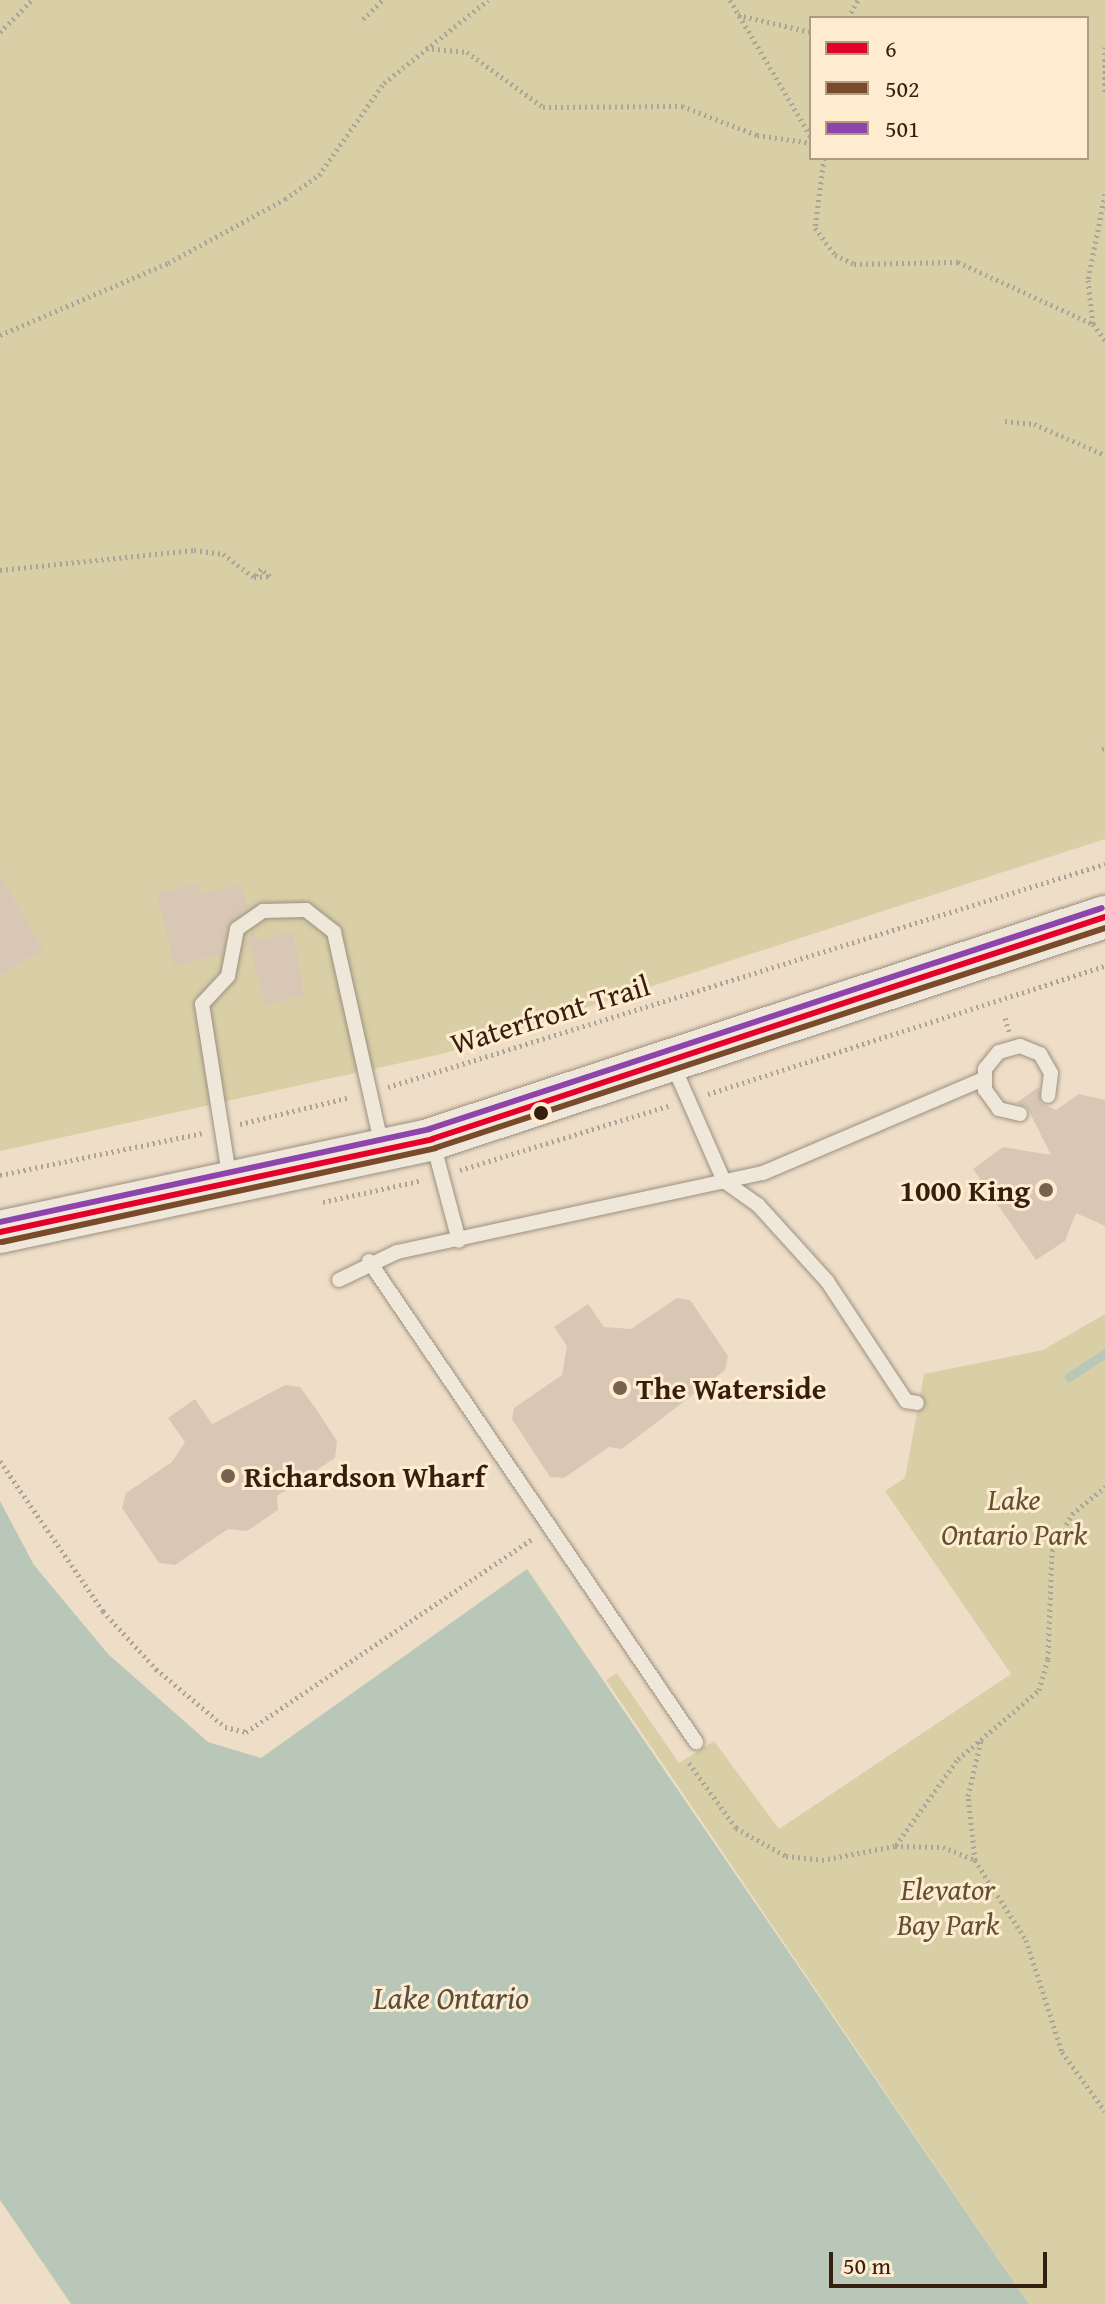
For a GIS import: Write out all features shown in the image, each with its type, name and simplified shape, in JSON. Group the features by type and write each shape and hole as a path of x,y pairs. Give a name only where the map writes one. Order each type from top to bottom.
{"main road":[{"path":"0,1232 231,1186 432,1139 673,1064 1105,917"}],"lane":[{"path":"231,1186 202,1004 228,976 237,929 263,911 306,910 329,924 374,1091 382,1151"},
{"path":"339,1280 369,1261 763,1173 983,1079 999,1052 1030,1048 1051,1073 1048,1096"},
{"path":"673,1064 724,1181 758,1205 827,1281 906,1401 917,1403"},
{"path":"983,1079 999,1109 1020,1114"},
{"path":"432,1139 459,1241"},
{"path":"369,1261 696,1742"}],"path":[{"path":"0,32 32,0"},
{"path":"363,19 383,0"},
{"path":"0,335 168,263 285,199 319,175 384,83 488,0"},
{"path":"730,0 809,137"},
{"path":"737,15 809,32"},
{"path":"1105,47 1105,92"},
{"path":"425,48 467,52 543,107 682,106 757,135 809,140"},
{"path":"825,160 828,171 815,228 835,255 854,264 958,262 1093,324 1105,340"},
{"path":"1093,324 1089,264 1105,194"},
{"path":"1005,421 1034,424 1105,455"},
{"path":"0,570 194,550 223,554 254,577"},
{"name":"Waterfront Trail","path":"0,1175 221,1129 374,1091 1105,864"},
{"path":"0,1461 103,1611 191,1698 225,1727 246,1732 531,1538 540,1550"},
{"path":"895,1846 958,1759 1039,1690 1048,1659 1052,1551 1072,1514 1105,1487"},
{"path":"981,1739 968,1796 975,1860 1026,1940 1062,2052 1105,2111"},
{"path":"682,1753 736,1828 757,1845 822,1860 895,1846 943,1847 975,1860"}],"green space":[{"path":"0,0 1105,0 1105,839 446,1053 0,1151"},
{"name":"Elevator Bay Park","path":"1105,1314 1105,2304 1029,2304 606,1680 617,1673 679,1763 714,1741 779,1829 1011,1674 885,1491 905,1478 924,1374 1043,1350"}],"water":[{"name":"Lake Ontario","path":"0,1501 34,1565 108,1654 208,1742 261,1758 527,1569 1029,2304 71,2304 0,2200"}],"building":[{"path":"0,876 43,949 0,976"},
{"path":"197,883 200,894 241,884 248,909 228,926 222,954 174,966 157,893"},
{"path":"253,930 256,941 293,931 304,995 266,1006 250,947 243,948"},
{"name":"1000 King","path":"1039,1087 1041,1103 1056,1110 1079,1094 1105,1100 1105,1226 1076,1213 1065,1241 1036,1260 973,1169 1003,1147 1051,1155 1027,1107 1016,1103"},
{"name":"The Waterside","path":"677,1298 690,1300 728,1356 725,1370 622,1449 609,1447 564,1478 550,1477 512,1419 514,1408 562,1375 567,1346 554,1327 588,1304 604,1327 631,1329"},
{"name":"Richardson Wharf","path":"285,1385 300,1387 316,1409 337,1441 335,1458 277,1496 278,1510 247,1531 228,1529 175,1565 159,1563 122,1508 126,1493 172,1462 185,1442 168,1418 195,1399 212,1424"}],"waterway":[{"path":"1069,1377 1105,1353"}],"transit line":[{"name":"501","path":"0,1222 429,1129 1102,908"},
{"name":"6","path":"0,1232 432,1139 1105,917"},
{"name":"502","path":"2,1242 435,1148 1105,928"}],"place":[{"name":"1000 King","path":"1046,1190"},
{"name":"The Waterside","path":"620,1388"},
{"name":"Richardson Wharf","path":"228,1476"}],"park label":[{"name":"Lake Ontario Park","path":"1014,1516"}]}
